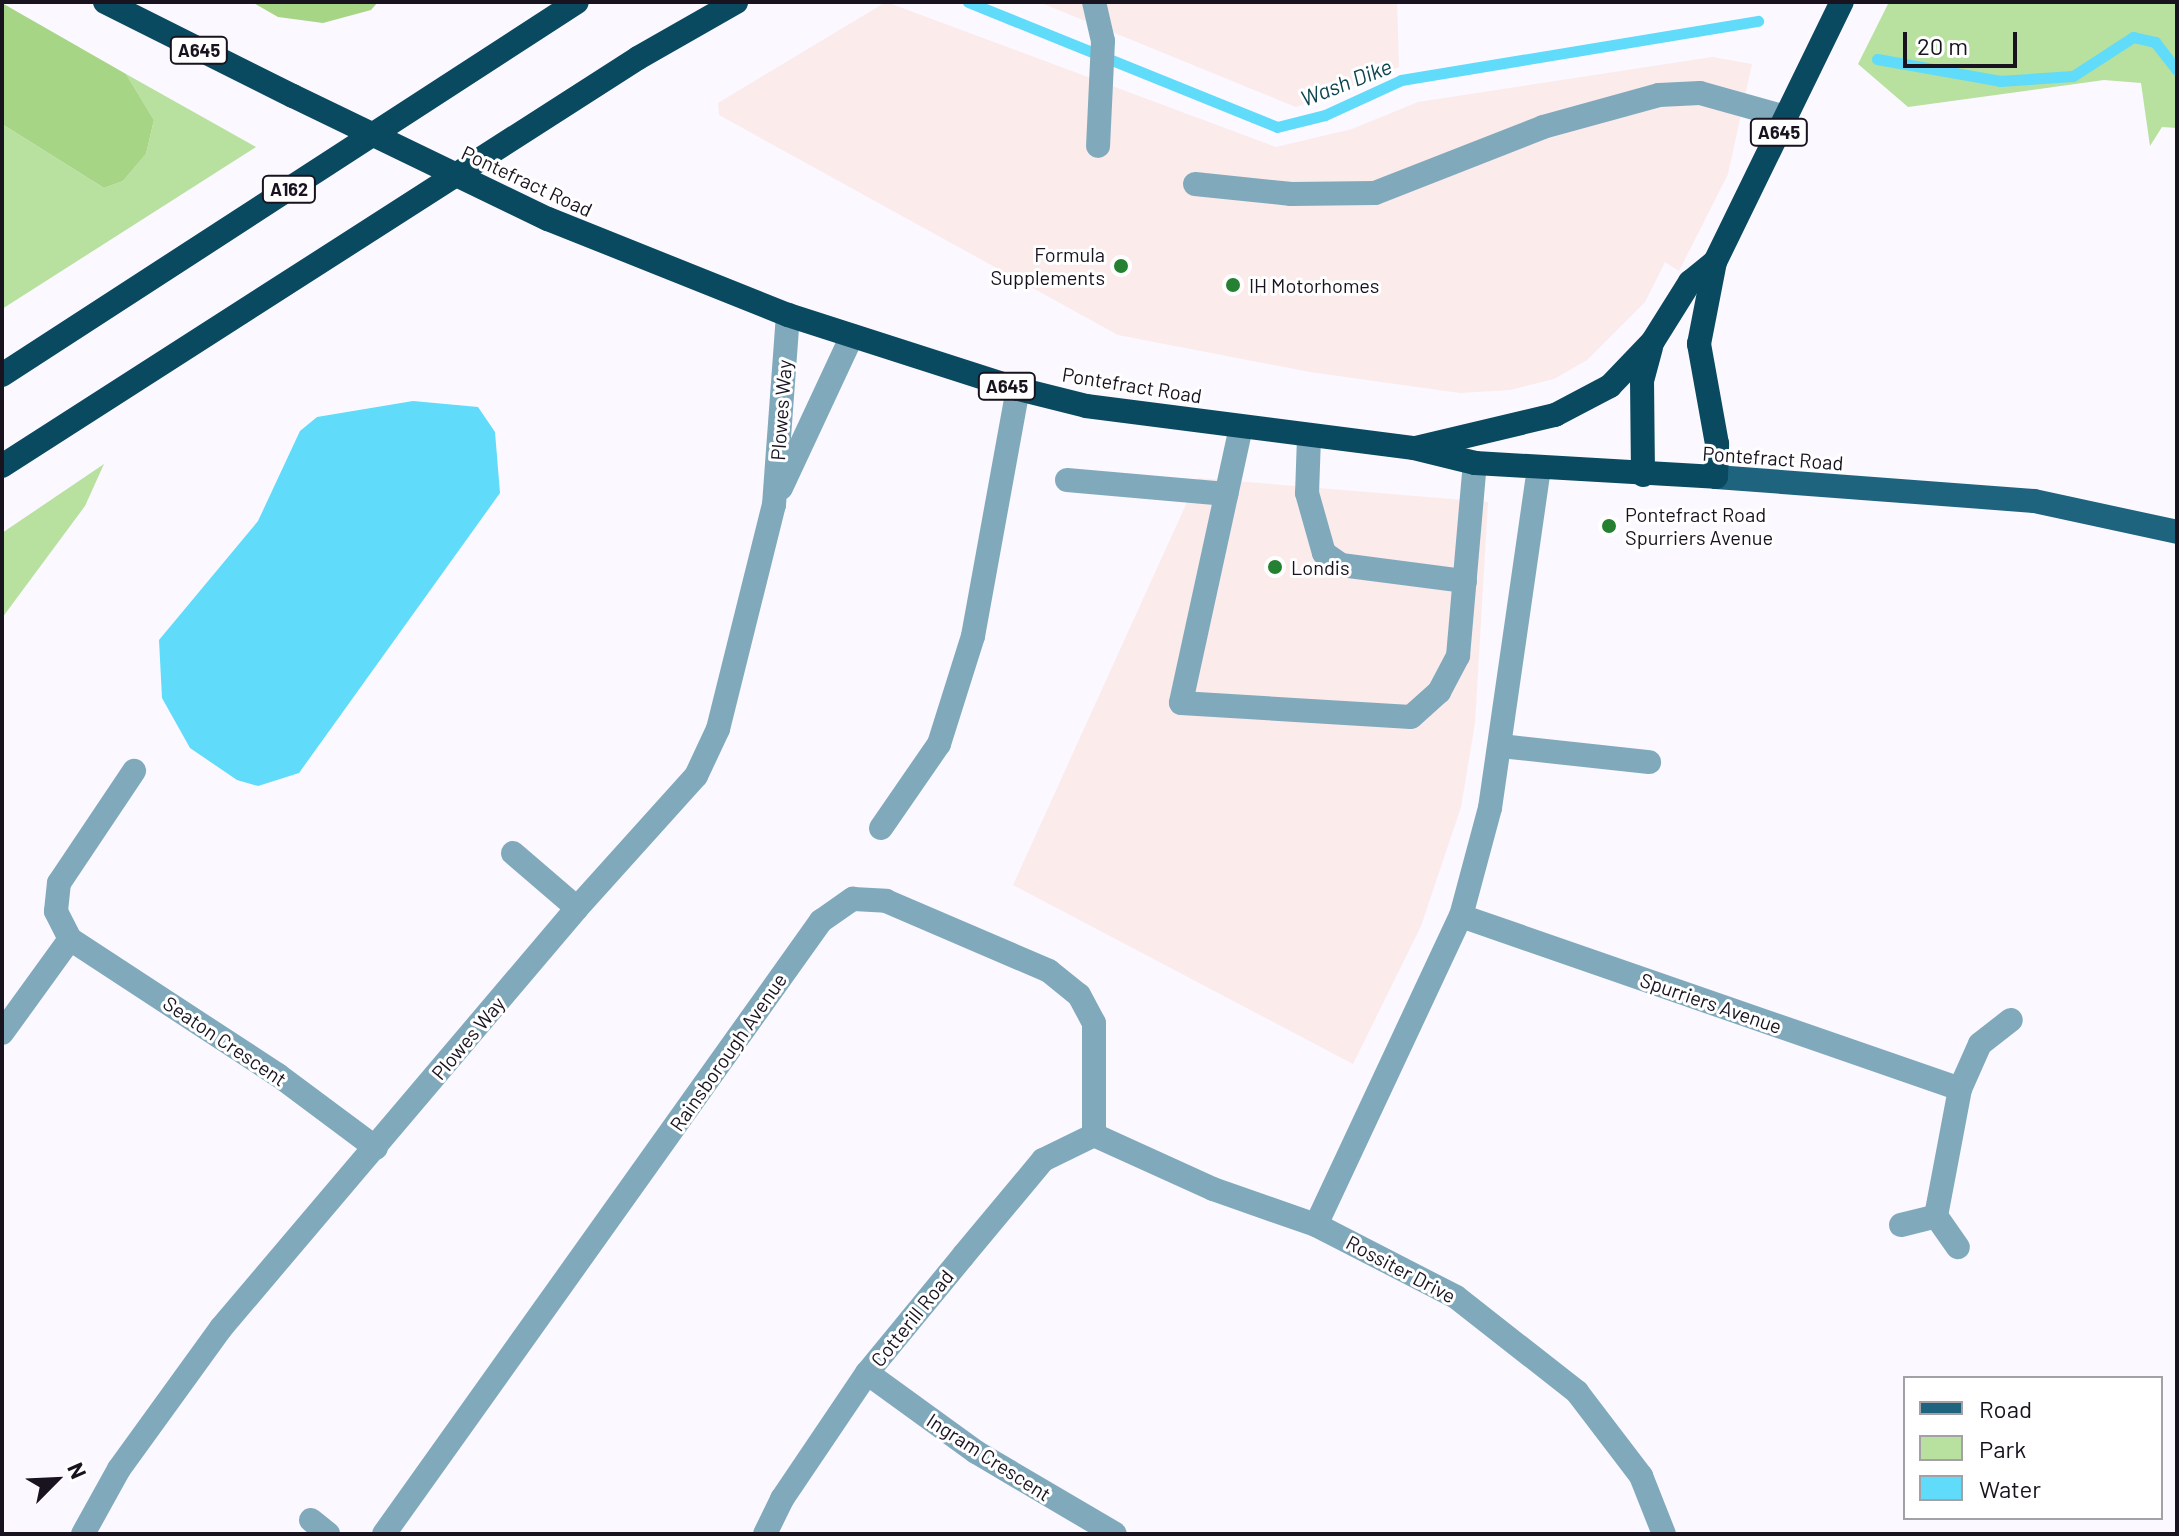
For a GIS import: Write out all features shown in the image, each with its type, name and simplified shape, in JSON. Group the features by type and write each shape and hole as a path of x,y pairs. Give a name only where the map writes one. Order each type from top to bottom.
{"highway":[{"name":"Pontefract Road","path":"105,2 548,219 788,315 1018,389 1086,406 1309,437 1414,448 1475,463 1716,477"},
{"name":"A162","path":"2,375 577,2"},
{"path":"2,466 638,58 736,2"},
{"name":"A645","path":"1716,477 1717,444 1699,344 1715,262 1842,2"},
{"name":"A645","path":"1414,448 1555,415 1610,386 1653,341 1690,282 1715,262"},
{"name":"A645","path":"1643,475 1642,381 1653,341"}],"main road":[{"name":"Pontefract Road","path":"1716,477 2034,501 2177,532"}],"street":[{"path":"1094,2 1103,41 1098,146"},
{"path":"1195,184 1291,194 1375,193 1543,127 1659,95 1700,93 1786,117"},
{"name":"Plowes Way","path":"83,1534 119,1469 221,1328 577,908 696,776 718,729 774,505 788,315"},
{"name":"Plowes Way","path":"774,505 852,336"},
{"path":"881,828 939,744 973,636 1018,389"},
{"path":"1241,427 1181,703 1411,717 1439,692 1458,656 1475,463"},
{"path":"1309,437 1307,493 1324,553 1341,565 1465,581"},
{"path":"1316,1225 1461,916 1501,746 1539,469"},
{"path":"1067,480 1226,494"},
{"path":"1501,746 1649,762"},
{"path":"2,1033 70,939 56,911 59,883 134,771"},
{"path":"513,853 577,908"},
{"name":"Rainsborough Avenue","path":"384,1534 821,921 853,899 886,901 1049,971 1079,995 1094,1023 1094,1135"},
{"name":"Spurriers Avenue","path":"1461,916 1960,1089"},
{"name":"Seaton Crescent","path":"70,939 278,1075 376,1148"},
{"path":"1958,1247 1936,1216 1960,1089 1980,1044 2011,1020"},
{"name":"Rossiter Drive","path":"1094,1135 1213,1189 1316,1225 1456,1297 1577,1392 1641,1476 1664,1534"},
{"name":"Cotterill Road","path":"765,1534 782,1499 867,1373 1043,1160 1094,1135"},
{"path":"1901,1225 1936,1216"},
{"name":"Ingram Crescent","path":"867,1373 976,1452 1115,1534"}],"shaded area":[{"path":"886,2 1276,147 1352,129 1418,102 1712,57 1752,64 1728,174 1679,271 1665,262 1645,302 1587,360 1554,379 1510,390 1460,393 1310,372 1118,335 719,115 718,103"},
{"path":"1039,2 1397,2 1399,67 1296,107"},
{"path":"1198,478 1488,502 1475,723 1461,807 1421,926 1353,1064 1013,885"}],"green space":[{"path":"252,2 378,2 371,10 323,23 278,17"},
{"path":"1889,2 2177,2 2177,128 2162,127 2150,146 2141,83 2104,80 1908,107 1858,64"},
{"path":"2,3 126,74 154,120 146,154 123,181 104,188 2,124"},
{"path":"126,74 256,147 2,309 2,124 104,188 123,181 146,154 154,120"},
{"path":"104,464 85,506 2,618 2,533"}],"water":[{"path":"413,401 478,407 495,432 500,493 299,773 258,786 237,780 190,748 162,698 159,640 258,521 300,431 317,417"}],"waterway":[{"name":"Wash Dike","path":"968,2 1277,127 1325,115 1401,80 1758,21"},
{"name":"Wash Dike","path":"1877,59 2000,81 2073,76 2133,37 2155,42 2177,70"}],"place":[{"name":"Formula Supplements","path":"1121,266"},
{"name":"IH Motorhomes","path":"1233,285"},
{"name":"Pontefract Road Spurriers Avenue","path":"1609,526"},
{"name":"Londis","path":"1275,567"}]}
